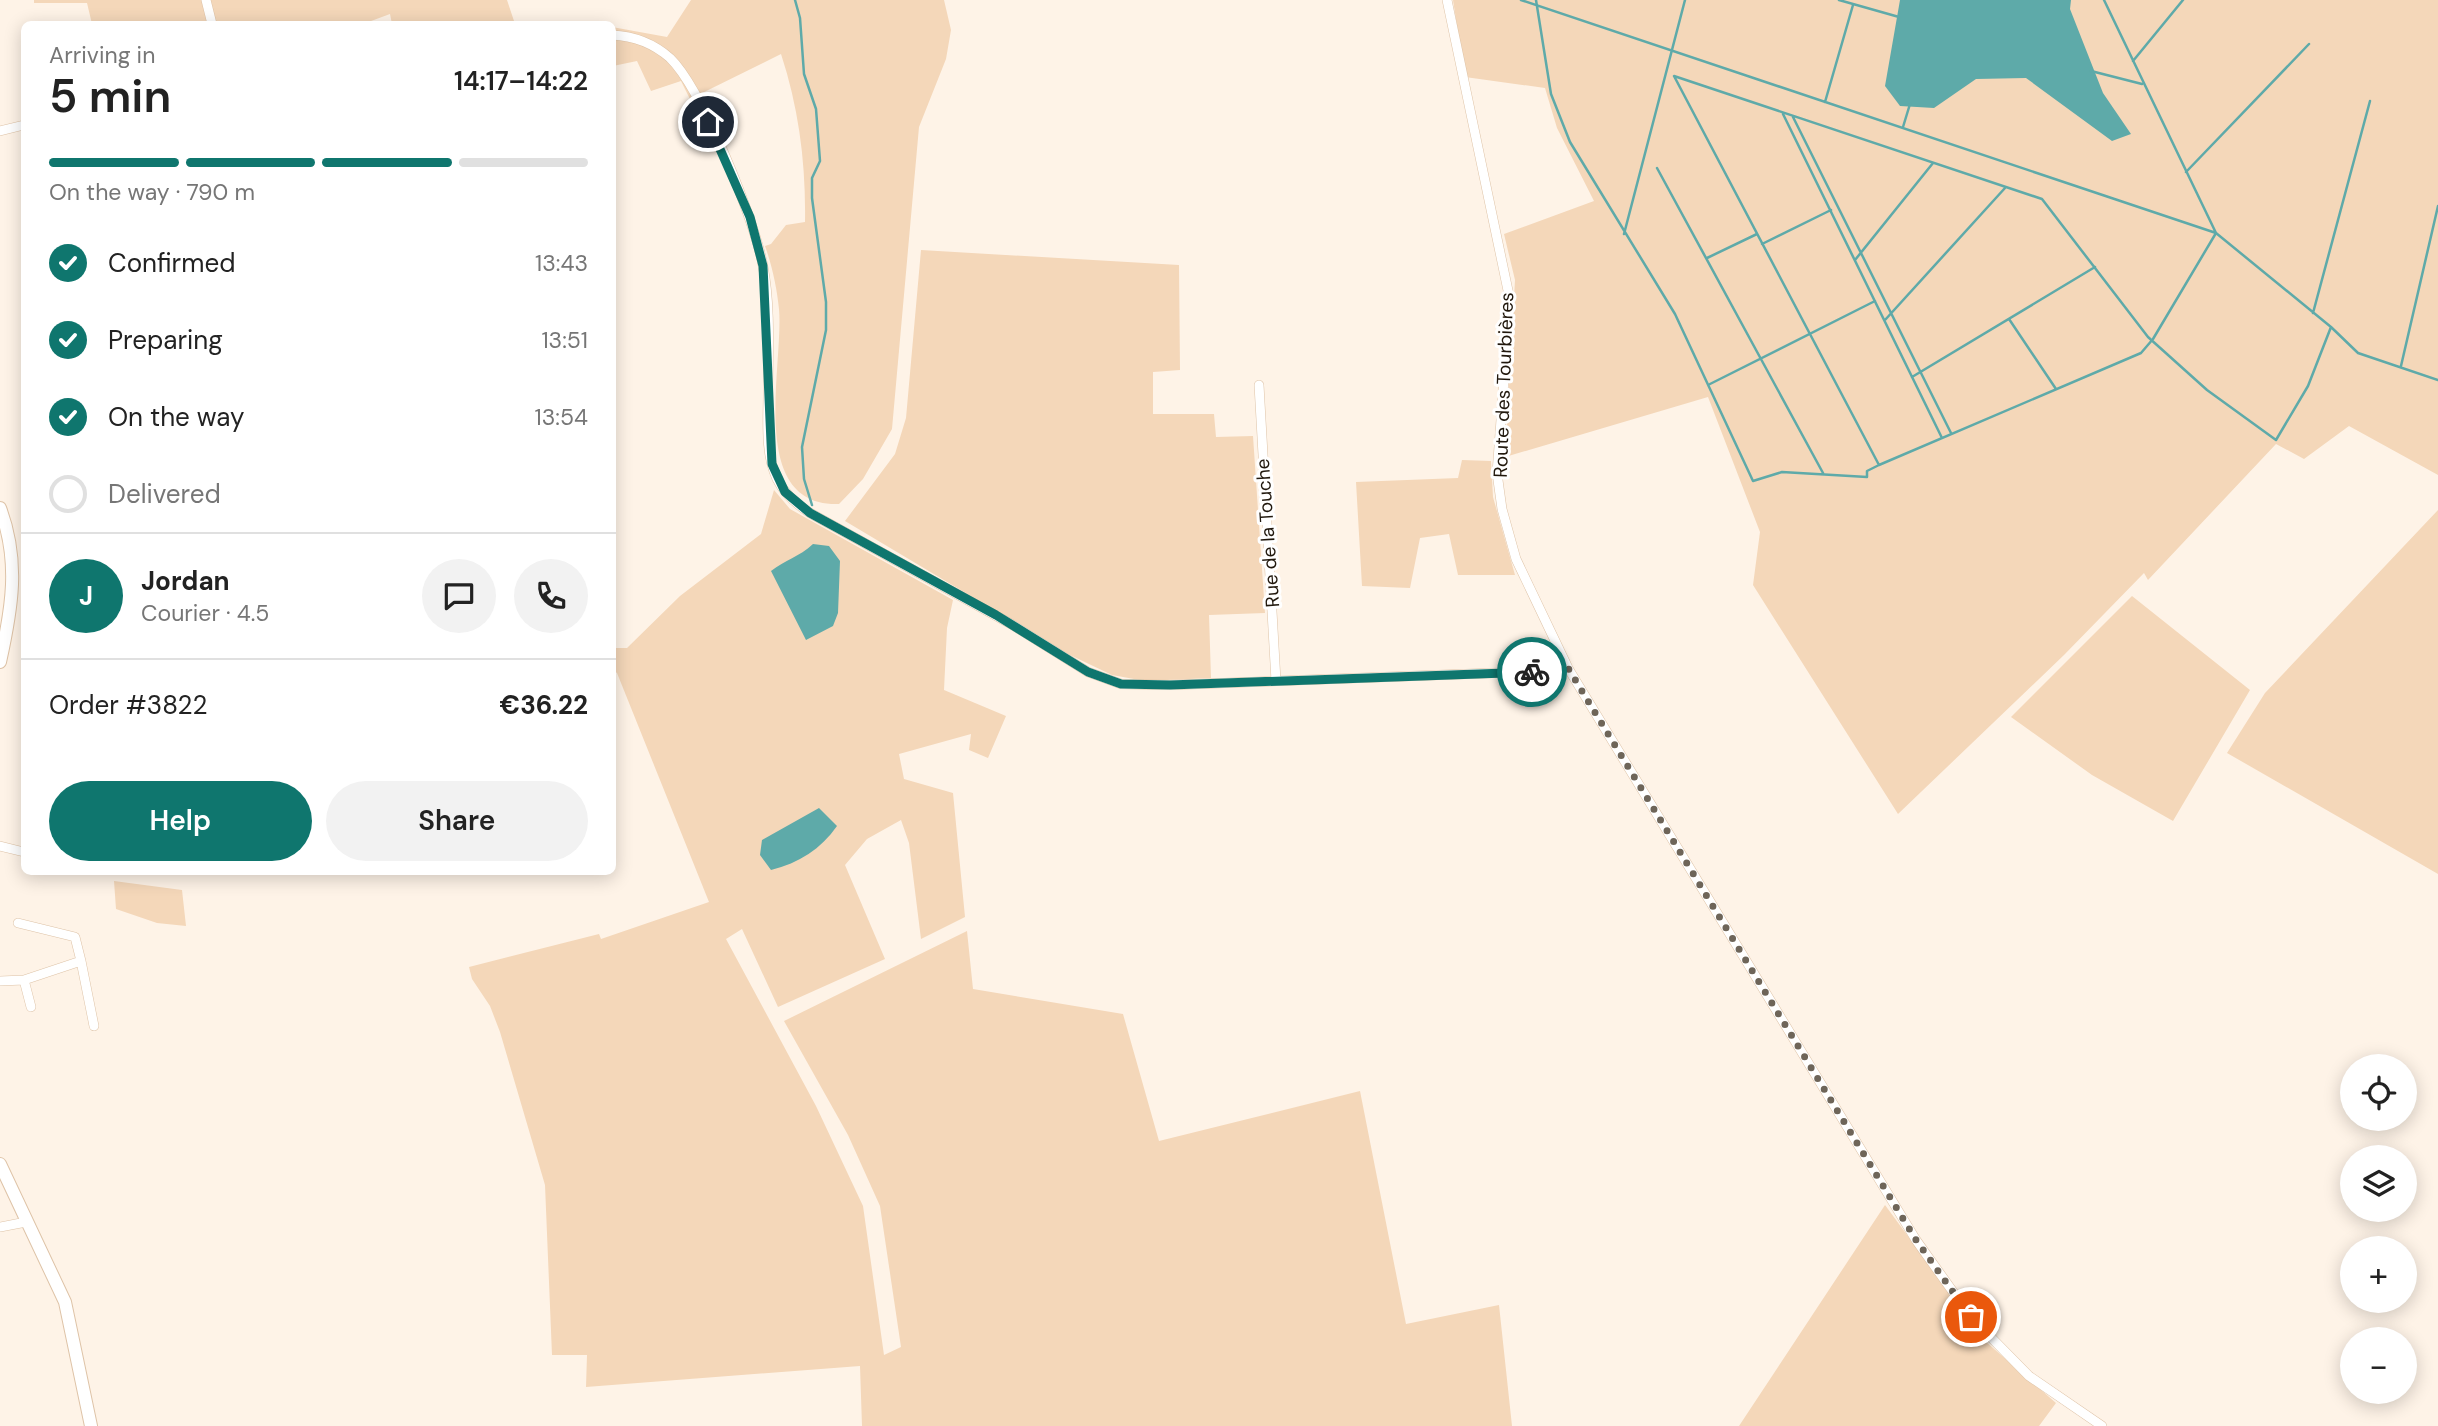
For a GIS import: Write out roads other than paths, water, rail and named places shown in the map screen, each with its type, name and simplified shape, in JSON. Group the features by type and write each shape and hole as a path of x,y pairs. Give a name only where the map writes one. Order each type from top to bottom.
{"main road":[{"path":"0,508 11,546 14,574 10,618 0,662"},
{"path":"0,1164 26,1222 57,1279 65,1302 91,1426"}],"street":[{"path":"206,0 211,21"},
{"name":"Route des Tourbières","path":"1447,0 1510,300 1497,473 1502,509 1516,559 1568,668 1916,1240 1971,1317 2029,1376 2102,1426"},
{"path":"616,36 641,39 656,47 676,65 696,98 742,195 764,276 768,426 772,464 785,492 803,508 1103,679 1142,686 1548,671 1568,668"},
{"path":"0,131 21,126"},
{"name":"Rue de la Touche","path":"1259,385 1276,681"},
{"path":"0,846 21,851"},
{"path":"18,923 75,937 94,1026"},
{"path":"0,981 24,980 81,961"},
{"path":"24,980 31,1007"},
{"path":"0,1227 26,1222"}],"water":[{"path":"1900,0 2071,0 2070,9 2103,93 2131,134 2112,141 2026,78 1976,79 1934,108 1900,106 1885,86"},
{"path":"813,544 829,546 840,561 838,613 833,626 806,640 771,571"},
{"path":"819,808 837,826 831,834 808,854 771,870 760,855 762,840"}],"waterway":[{"path":"795,0 800,18 804,74 816,109 820,161 812,178 812,198 826,302 826,330 802,447 804,479 812,505"},
{"path":"1521,0 2216,233 2331,327 2358,353 2438,380"},
{"path":"1536,0 1551,94 1570,142 1675,314 1753,481 1782,472 1867,477 1867,471 1879,465 2141,353 2153,339 2216,233 2104,0"},
{"path":"1624,234 1685,0"},
{"path":"1839,0 1899,17"},
{"path":"2133,61 2183,0"},
{"path":"1825,102 1853,5"},
{"path":"2186,172 2309,44"},
{"path":"2091,71 2142,84"},
{"path":"1879,465 1674,76 2042,199 2148,337 2207,390 2276,440 2308,386 2331,327"},
{"path":"2313,313 2370,101"},
{"path":"1903,127 1910,104"},
{"path":"1783,114 1942,438"},
{"path":"1793,117 1951,433"},
{"path":"1855,260 1933,163"},
{"path":"1657,168 1823,473"},
{"path":"1885,320 2005,188"},
{"path":"2401,366 2438,206"},
{"path":"1762,244 1831,210"},
{"path":"1707,258 1757,234"},
{"path":"1912,377 2095,267"},
{"path":"1710,384 1875,301"},
{"path":"2009,319 2056,389"}]}
